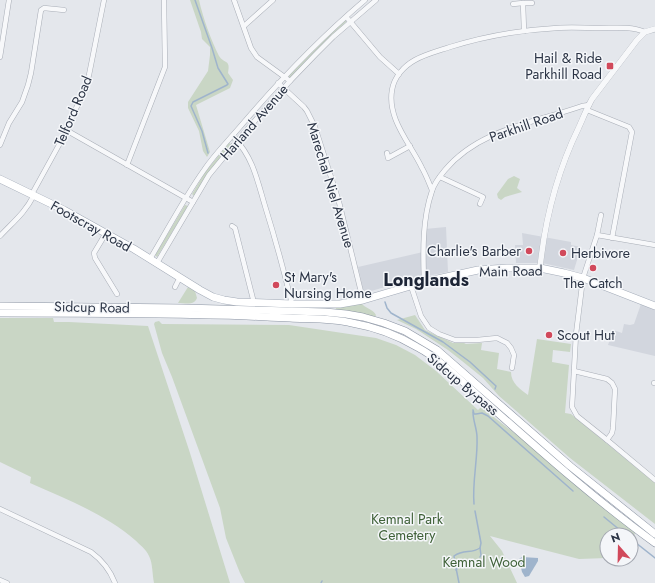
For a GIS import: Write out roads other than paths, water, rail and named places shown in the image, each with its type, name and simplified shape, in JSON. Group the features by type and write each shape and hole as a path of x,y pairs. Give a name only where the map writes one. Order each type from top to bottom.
{"main road":[{"name":"Footscray Road","path":"0,179 106,232 200,290"},
{"name":"Main Road","path":"200,290 213,297 237,302 340,304 363,300 424,282 478,270 540,268 583,278 655,306"},
{"name":"Sidcup Road","path":"0,306 184,308"},
{"name":"Sidcup By-pass","path":"184,308 256,309 346,314 377,321 405,331 437,350 570,466 655,534"},
{"name":"Sidcup Road","path":"0,313 136,314"},
{"name":"Sidcup By-pass","path":"136,314 242,316 330,320 351,322 376,328 398,337 419,348 443,364 485,403 570,476 655,543"}],"street":[{"path":"0,57 9,0"},
{"name":"Telford Road","path":"0,236 30,204 82,95 89,76 104,0"},
{"path":"127,165 165,67 164,0"},
{"path":"234,0 251,48 257,57 290,81"},
{"path":"244,26 273,0"},
{"name":"Harland Avenue","path":"150,259 204,170 232,136 278,83 332,29 365,0"},
{"name":"Harland Avenue","path":"157,263 209,175 237,140 333,36 376,0"},
{"path":"523,3 524,31"},
{"path":"513,4 532,3"},
{"path":"0,144 9,123 22,102 28,85 41,10 44,8 64,10"},
{"path":"346,17 380,57 398,74"},
{"path":"432,190 422,167 396,122 392,105 391,98 394,81 405,67 432,52 486,37 524,31 557,28 629,28 639,29 645,32"},
{"path":"540,268 542,246 551,200 562,165 588,107 637,40 645,32 655,29"},
{"name":"Marechal Niel Avenue","path":"278,83 307,111 315,127 338,202 363,300"},
{"name":"Parkhill Road","path":"424,282 425,229 427,211 432,190 440,177 453,162 481,141 508,128 582,106 588,107"},
{"path":"588,107 629,127 632,132 612,238"},
{"path":"66,130 193,202"},
{"path":"232,136 237,140 248,156 255,171 277,244 292,304"},
{"path":"388,158 410,146"},
{"path":"440,177 483,197 480,204"},
{"path":"601,215 597,235 583,278 577,328 572,406 577,416 655,480"},
{"path":"232,226 235,228 254,303"},
{"path":"106,232 94,253 94,257 117,294"},
{"path":"597,235 655,245"},
{"path":"175,287 180,277"},
{"path":"411,286 421,316 428,328 455,340 497,338 507,343 511,348 514,355 512,368"},
{"path":"574,371 607,379 612,383 615,389 613,428 612,433 607,440"},
{"path":"0,509 91,552 98,557 107,568 115,583"},
{"path":"0,580 7,583"}],"water":[{"path":"522,557 538,558 538,561 529,576 525,577 522,572 519,559"}],"waterway":[{"path":"195,0 218,68 228,84 193,102 191,106 202,131 208,153"},
{"path":"385,302 391,313 443,342 470,362 496,386 495,389"},
{"path":"473,410 474,414 482,413 488,416 573,491"},
{"path":"473,412 477,437 474,504"},
{"path":"459,583 454,556 480,548 481,543 475,511"},
{"path":"604,517 616,527"},
{"path":"639,545 655,558"},
{"path":"480,548 480,557"},
{"path":"456,570 459,566 463,565"}],"place":[{"name":"Hail & Ride Parkhill Road","path":"610,66"},
{"name":"Charlie's Barber","path":"529,251"},
{"name":"Herbivore","path":"563,253"},
{"name":"The Catch","path":"593,268"},
{"name":"St Mary's Nursing Home","path":"276,285"},
{"name":"Scout Hut","path":"549,335"}],"district":[{"name":"Longlands","path":"426,280"}],"park label":[{"name":"Kemnal Park Cemetery","path":"407,528"},
{"name":"Kemnal Wood","path":"484,562"}]}
